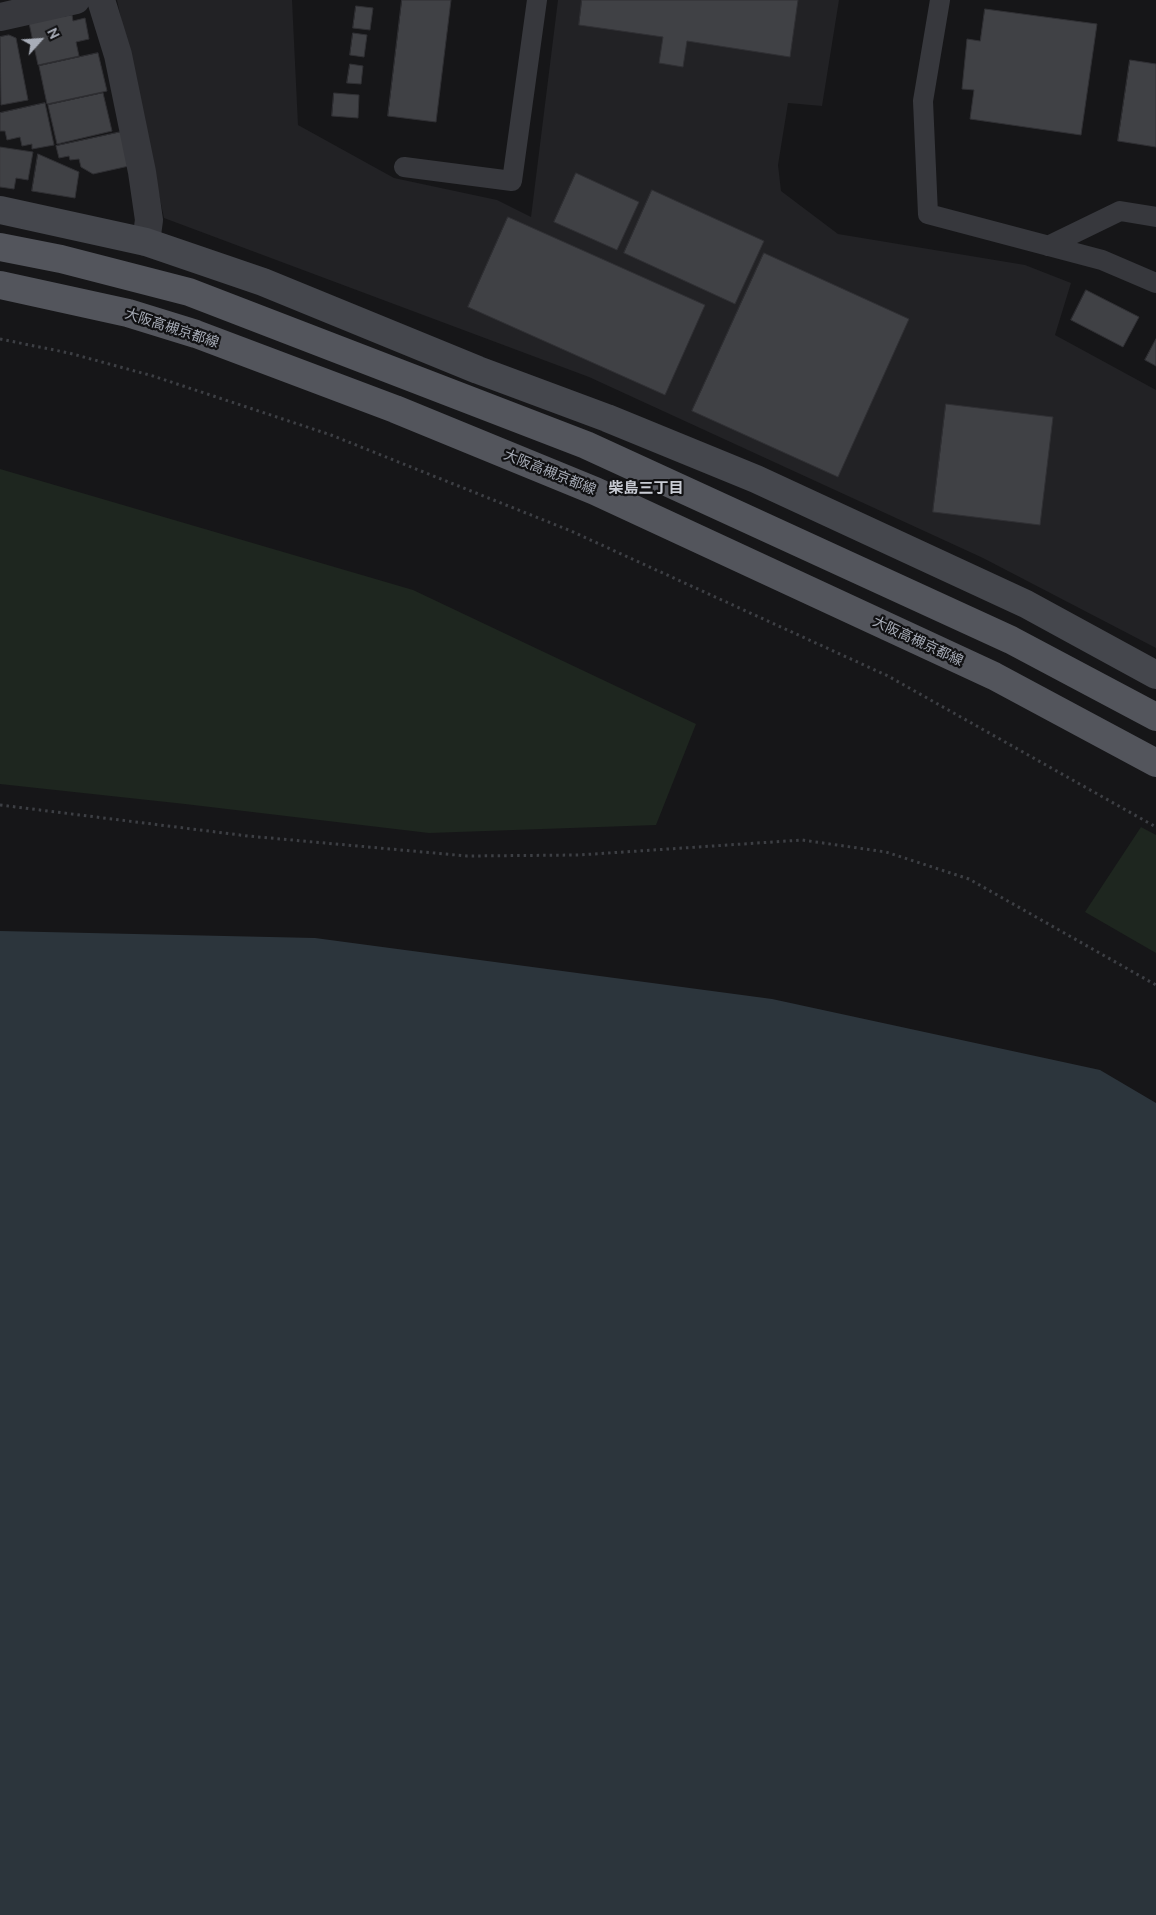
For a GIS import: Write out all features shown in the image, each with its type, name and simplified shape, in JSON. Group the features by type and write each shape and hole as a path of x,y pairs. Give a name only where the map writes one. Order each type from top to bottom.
{"main road":[{"path":"0,247 61,259 189,292 586,445 1011,640 1156,717"},
{"name":"大阪高槻京都線","path":"0,285 128,313 196,334 395,409 586,487 994,676 1156,763"}],"street":[{"path":"4,11 76,0"},
{"path":"101,0 118,55 142,172 149,220 146,242"},
{"path":"0,210 146,242 263,282 478,370 607,418 756,479 1026,604 1156,675"}],"lane":[{"path":"404,167 512,181 537,0"},
{"path":"940,0 924,101 928,214 1102,260 1156,283"},
{"path":"1048,246 1120,211 1156,217"}],"path":[{"path":"0,339 69,353 153,376 330,435 571,531 888,676 1156,827"},
{"path":"0,805 248,836 467,856 579,855 802,840 886,852 969,878 1156,985"}],"shaded area":[{"path":"117,0 292,0 298,125 394,178 497,200 531,217 558,0 839,0 822,106 788,103 778,165 781,191 838,234 1025,265 1071,283 1055,335 1156,390 1156,648 983,558 589,377 164,218"},
{"path":"0,469 413,590 696,724 656,825 429,833 0,784"},
{"path":"1141,827 1156,835 1156,953 1085,912"},
{"path":"0,931 315,938 772,999 1100,1070 1156,1103 1156,1915 0,1915"}],"building":[{"path":"402,0 451,0 436,122 388,116"},
{"path":"582,0 798,0 790,57 687,41 683,67 659,63 663,37 579,25"},
{"path":"356,6 373,8 370,30 353,28"},
{"path":"985,9 1097,24 1081,135 970,119 974,90 962,89 967,39 980,41"},
{"path":"72,15 73,21 85,18 89,39 76,42 79,56 38,65 29,23"},
{"path":"353,33 367,35 364,57 350,55"},
{"path":"9,35 16,38 28,100 1,105 0,37"},
{"path":"98,53 107,91 47,104 39,66"},
{"path":"1130,60 1156,64 1156,147 1118,141"},
{"path":"350,64 363,66 361,84 347,83"},
{"path":"103,93 112,131 57,144 48,105"},
{"path":"334,93 359,95 358,118 332,116"},
{"path":"45,103 54,145 32,149 32,144 22,146 20,137 7,140 5,131 0,131 0,113"},
{"path":"121,132 129,166 93,174 81,167 79,159 70,160 69,156 59,158 56,146"},
{"path":"0,147 33,152 28,180 16,178 14,189 0,187"},
{"path":"38,154 79,172 75,198 32,191"},
{"path":"576,173 639,202 617,250 554,222"},
{"path":"652,190 764,241 735,304 624,253"},
{"path":"508,217 705,305 665,395 468,307"},
{"path":"764,253 909,319 838,477 692,411"},
{"path":"1086,290 1139,317 1123,347 1071,320"},
{"path":"1156,339 1156,366 1145,360"},
{"path":"946,404 1053,417 1040,525 933,512"}],"district":[{"name":"柴島三丁目","path":"646,488"}]}
